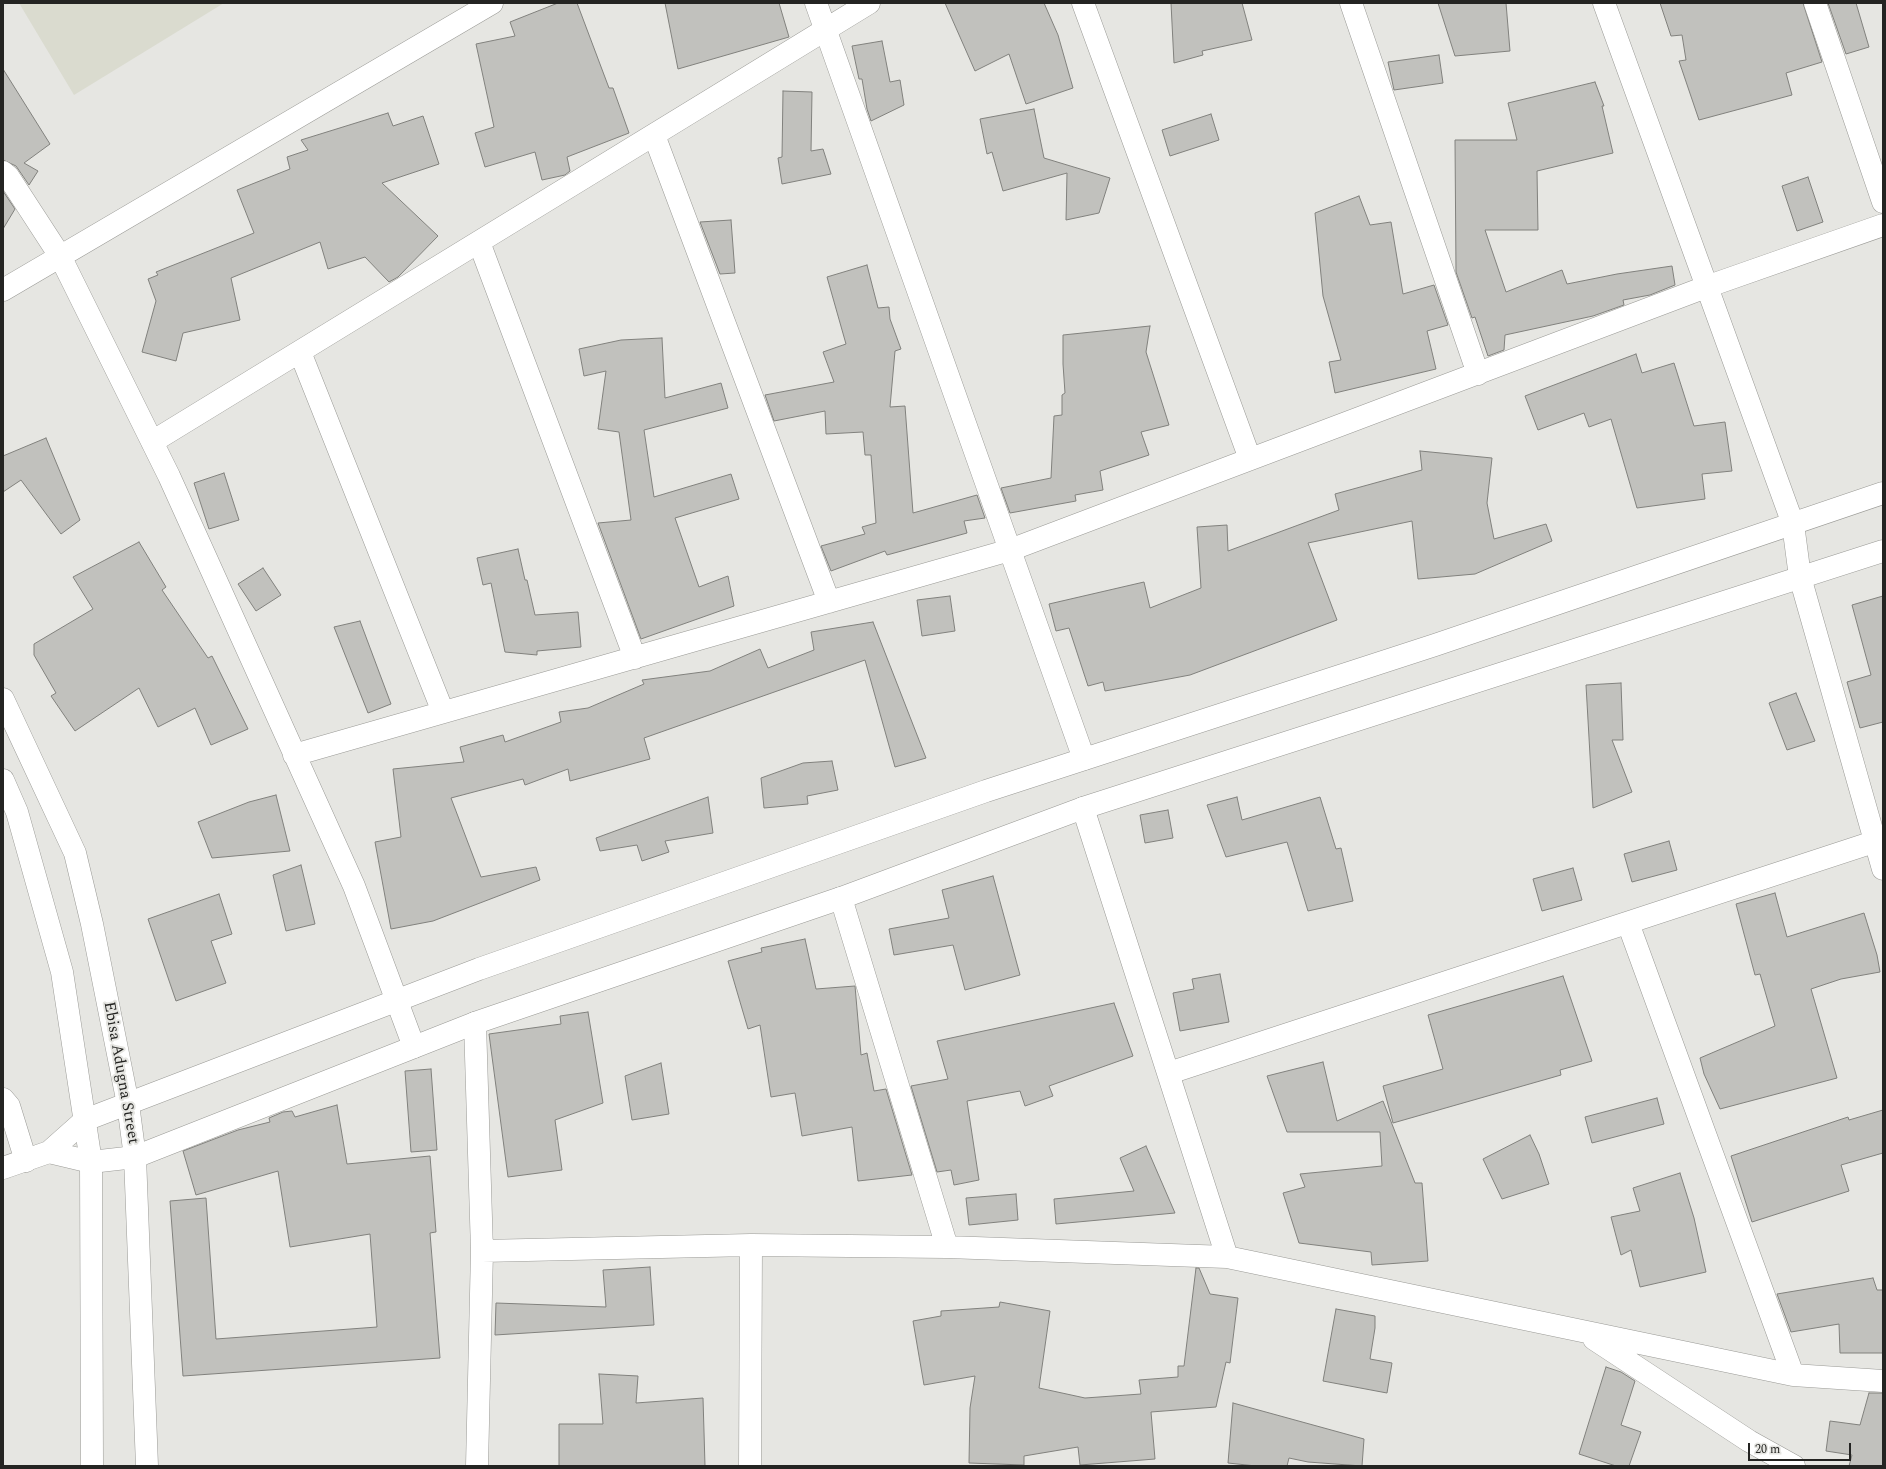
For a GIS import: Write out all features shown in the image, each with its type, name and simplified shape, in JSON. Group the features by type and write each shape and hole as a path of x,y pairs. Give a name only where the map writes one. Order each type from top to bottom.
{"street":[{"path":"3,290 492,3"},
{"path":"816,3 1084,759"},
{"path":"152,442 869,3"},
{"path":"1083,3 1250,459"},
{"path":"1351,3 1478,374"},
{"path":"1604,3 1706,288 1793,524 1800,577 1879,841 1883,869"},
{"path":"1815,3 1883,202"},
{"path":"654,135 829,602"},
{"path":"3,172 8,176 60,256 152,442 354,886 414,1047"},
{"path":"294,755 1010,550 1706,288 1883,225"},
{"path":"479,242 634,658"},
{"path":"300,352 443,712"},
{"path":"3,1168 49,1152 85,1120 501,961 986,792 1435,645 1883,493"},
{"path":"49,1152 91,1162 135,1156 475,1023 842,898 1083,808 1883,551"},
{"name":"Ebisa Adugna Street","path":"3,699 75,853 92,924 128,1104 135,1156 147,1466"},
{"path":"3,780 17,812 62,972 91,1162 92,1466"},
{"path":"1083,808 1227,1257"},
{"path":"1169,1073 1879,841"},
{"path":"842,898 947,1247"},
{"path":"1628,923 1793,1375"},
{"path":"475,1023 482,1250 477,1466"},
{"path":"3,1099 9,1106 26,1161"},
{"path":"482,1250 752,1246 947,1247 1227,1257 1585,1333 1793,1375 1883,1381"},
{"path":"750,1466 752,1246"},
{"path":"1585,1333 1749,1441 1794,1466"}],"shaded area":[{"path":"19,3 224,3 74,95"}],"building":[{"path":"558,3 577,3 609,88 613,88 629,133 567,157 570,171 565,175 542,180 535,152 485,167 475,133 494,127 476,44 515,36 510,22"},
{"path":"665,3 779,3 789,37 678,69"},
{"path":"945,3 1044,3 1058,35 1073,88 1026,104 1009,54 975,71"},
{"path":"1171,3 1242,3 1252,40 1202,51 1203,55 1174,63"},
{"path":"1438,3 1506,3 1510,51 1455,56"},
{"path":"1660,3 1803,3 1822,62 1786,73 1792,95 1699,120 1679,61 1686,60 1682,35 1671,36"},
{"path":"1828,3 1856,3 1869,47 1846,54"},
{"path":"882,41 890,82 900,80 904,105 871,121 867,109 862,79 859,79 852,46"},
{"path":"1439,55 1443,83 1394,90 1388,62"},
{"path":"3,69 50,144 24,163 38,171 29,185 16,166 3,160"},
{"path":"1595,82 1604,106 1602,106 1613,153 1537,171 1538,230 1485,230 1506,292 1562,270 1567,284 1617,274 1672,266 1675,285 1650,295 1623,300 1624,305 1593,316 1505,335 1504,350 1488,356 1475,317 1472,318 1456,272 1455,140 1517,140 1508,103"},
{"path":"783,91 812,92 811,151 823,149 831,174 782,184 778,158 782,157"},
{"path":"1034,109 1044,158 1110,178 1099,213 1066,220 1067,173 1003,191 992,152 987,154 980,119"},
{"path":"388,113 393,126 423,116 439,164 382,183 438,236 398,277 389,282 365,257 328,269 320,242 231,278 240,320 183,333 176,361 142,352 156,301 148,279 158,275 156,272 254,233 237,190 290,169 287,157 308,150 301,140"},
{"path":"1211,114 1219,140 1170,156 1162,130"},
{"path":"1808,177 1823,222 1797,231 1782,186"},
{"path":"3,191 15,209 3,229"},
{"path":"1359,196 1370,225 1391,222 1403,294 1434,285 1448,325 1427,331 1436,369 1335,393 1329,362 1341,360 1323,296 1315,213"},
{"path":"731,220 735,273 720,274 700,222"},
{"path":"867,265 878,308 889,307 890,319 901,349 895,351 890,407 905,406 913,513 977,495 985,518 964,521 967,533 887,555 885,551 831,571 821,546 865,534 862,527 876,523 871,455 865,455 863,432 826,434 825,411 774,421 765,395 834,382 823,352 846,344 827,277"},
{"path":"1150,326 1146,352 1169,425 1141,432 1149,455 1100,471 1103,490 1075,495 1076,501 1010,513 1001,488 1051,478 1054,416 1062,415 1062,395 1065,393 1063,335"},
{"path":"662,338 665,398 721,383 728,408 644,430 654,497 731,474 739,499 675,518 699,587 728,576 734,606 641,639 598,523 631,520 619,432 598,429 606,371 584,376 579,349 621,340"},
{"path":"1636,354 1642,373 1674,363 1694,426 1725,422 1732,471 1702,474 1705,499 1637,508 1611,419 1589,427 1584,413 1538,430 1525,396"},
{"path":"46,438 80,520 61,534 21,480 3,492 3,456"},
{"path":"1420,451 1492,458 1487,503 1494,539 1546,524 1552,541 1475,574 1418,579 1412,521 1308,543 1337,620 1190,675 1105,691 1103,682 1088,686 1069,628 1056,631 1049,604 1144,582 1150,608 1201,588 1197,527 1227,525 1228,551 1339,510 1335,494 1422,470"},
{"path":"224,473 239,520 209,529 194,483"},
{"path":"139,542 166,587 162,590 208,658 212,656 248,729 211,745 195,708 158,727 139,688 75,731 51,696 56,693 34,655 34,644 93,609 73,577"},
{"path":"518,549 535,615 578,612 581,647 537,651 537,655 505,652 491,583 483,585 477,558"},
{"path":"263,568 281,595 256,611 238,584"},
{"path":"950,596 955,631 922,636 917,600"},
{"path":"1883,596 1883,722 1860,728 1847,682 1871,675 1852,605"},
{"path":"360,621 391,704 368,713 334,627"},
{"path":"873,622 926,758 895,767 865,660 644,738 650,759 570,781 568,769 525,785 523,779 451,798 481,877 536,867 540,880 433,921 391,929 375,842 401,837 393,769 464,762 460,747 503,735 505,742 561,722 559,712 588,708 644,684 642,680 710,671 760,649 768,668 814,650 811,632"},
{"path":"1621,683 1623,740 1612,740 1632,792 1593,808 1586,685"},
{"path":"1796,693 1815,741 1787,750 1769,703"},
{"path":"832,761 838,790 807,796 808,804 764,808 761,778 803,763"},
{"path":"276,795 290,851 212,858 198,822 249,802"},
{"path":"708,797 713,833 665,841 669,852 642,861 637,845 600,851 596,838"},
{"path":"1237,797 1242,820 1320,797 1336,849 1341,848 1353,901 1308,911 1287,842 1226,857 1207,805"},
{"path":"1168,810 1173,838 1145,843 1140,815"},
{"path":"1669,841 1677,870 1632,882 1624,854"},
{"path":"301,865 315,924 286,931 273,875"},
{"path":"1573,868 1582,900 1542,911 1533,879"},
{"path":"993,876 1020,975 965,990 953,945 894,955 889,929 949,918 942,890"},
{"path":"1775,893 1787,937 1864,913 1877,955 1880,972 1841,979 1811,989 1837,1078 1720,1109 1704,1074 1700,1058 1775,1026 1760,974 1755,975 1736,904"},
{"path":"219,894 232,934 211,941 226,983 176,1001 148,919"},
{"path":"805,939 816,989 855,986 861,1055 867,1053 874,1091 886,1089 912,1175 858,1181 852,1127 802,1136 795,1093 771,1097 760,1025 748,1029 728,961 762,952 761,948"},
{"path":"1220,974 1229,1022 1180,1031 1173,993 1194,989 1192,979"},
{"path":"1563,976 1592,1061 1560,1070 1561,1075 1393,1123 1383,1086 1443,1069 1428,1015"},
{"path":"1114,1003 1133,1056 1049,1086 1053,1096 1025,1106 1020,1091 967,1101 979,1180 954,1185 951,1170 937,1172 911,1086 948,1079 937,1041"},
{"path":"588,1012 603,1103 555,1120 562,1170 508,1177 489,1034 561,1024 560,1016"},
{"path":"1323,1062 1337,1121 1383,1101 1415,1183 1422,1183 1428,1261 1372,1265 1371,1252 1299,1243 1283,1193 1305,1187 1300,1174 1382,1166 1380,1132 1287,1132 1267,1076"},
{"path":"661,1063 669,1114 632,1120 625,1076"},
{"path":"431,1069 437,1150 411,1152 405,1071"},
{"path":"1657,1098 1664,1124 1592,1143 1585,1117"},
{"path":"337,1105 347,1164 430,1156 436,1232 430,1233 440,1358 183,1376 170,1201 206,1198 216,1339 377,1327 370,1234 290,1247 278,1171 196,1195 183,1151 238,1130 270,1122 269,1118 283,1112 292,1111 295,1117"},
{"path":"1883,1110 1883,1153 1841,1165 1849,1191 1752,1222 1731,1156 1848,1117 1849,1120"},
{"path":"1530,1135 1539,1154 1549,1184 1502,1199 1483,1159"},
{"path":"1146,1146 1175,1213 1056,1224 1054,1199 1134,1191 1120,1158"},
{"path":"1680,1173 1694,1218 1706,1272 1640,1287 1631,1250 1621,1255 1611,1217 1640,1211 1633,1188"},
{"path":"1016,1194 1018,1220 969,1225 966,1198"},
{"path":"650,1267 654,1325 495,1335 496,1303 606,1307 603,1270"},
{"path":"1196,1268 1199,1268 1210,1294 1238,1298 1230,1363 1226,1362 1216,1407 1151,1412 1155,1459 1080,1465 1078,1447 1024,1456 1024,1465 969,1463 970,1408 975,1376 924,1385 913,1321 941,1316 941,1311 999,1307 1000,1302 1050,1311 1039,1388 1085,1398 1141,1394 1139,1380 1178,1377 1178,1366 1184,1366"},
{"path":"1873,1278 1877,1290 1883,1290 1883,1353 1840,1353 1839,1324 1791,1332 1777,1294"},
{"path":"1336,1309 1375,1316 1375,1328 1370,1359 1392,1363 1387,1393 1323,1381"},
{"path":"1606,1367 1621,1372 1635,1381 1621,1425 1641,1432 1629,1466 1616,1466 1579,1454"},
{"path":"599,1374 638,1376 636,1403 703,1398 705,1466 559,1466 559,1424 603,1424"},
{"path":"1869,1393 1883,1393 1883,1466 1849,1466 1852,1455 1826,1451 1830,1421 1860,1425"},
{"path":"1233,1403 1364,1439 1362,1466 1308,1462 1289,1458 1287,1466 1256,1466 1228,1463"}]}
